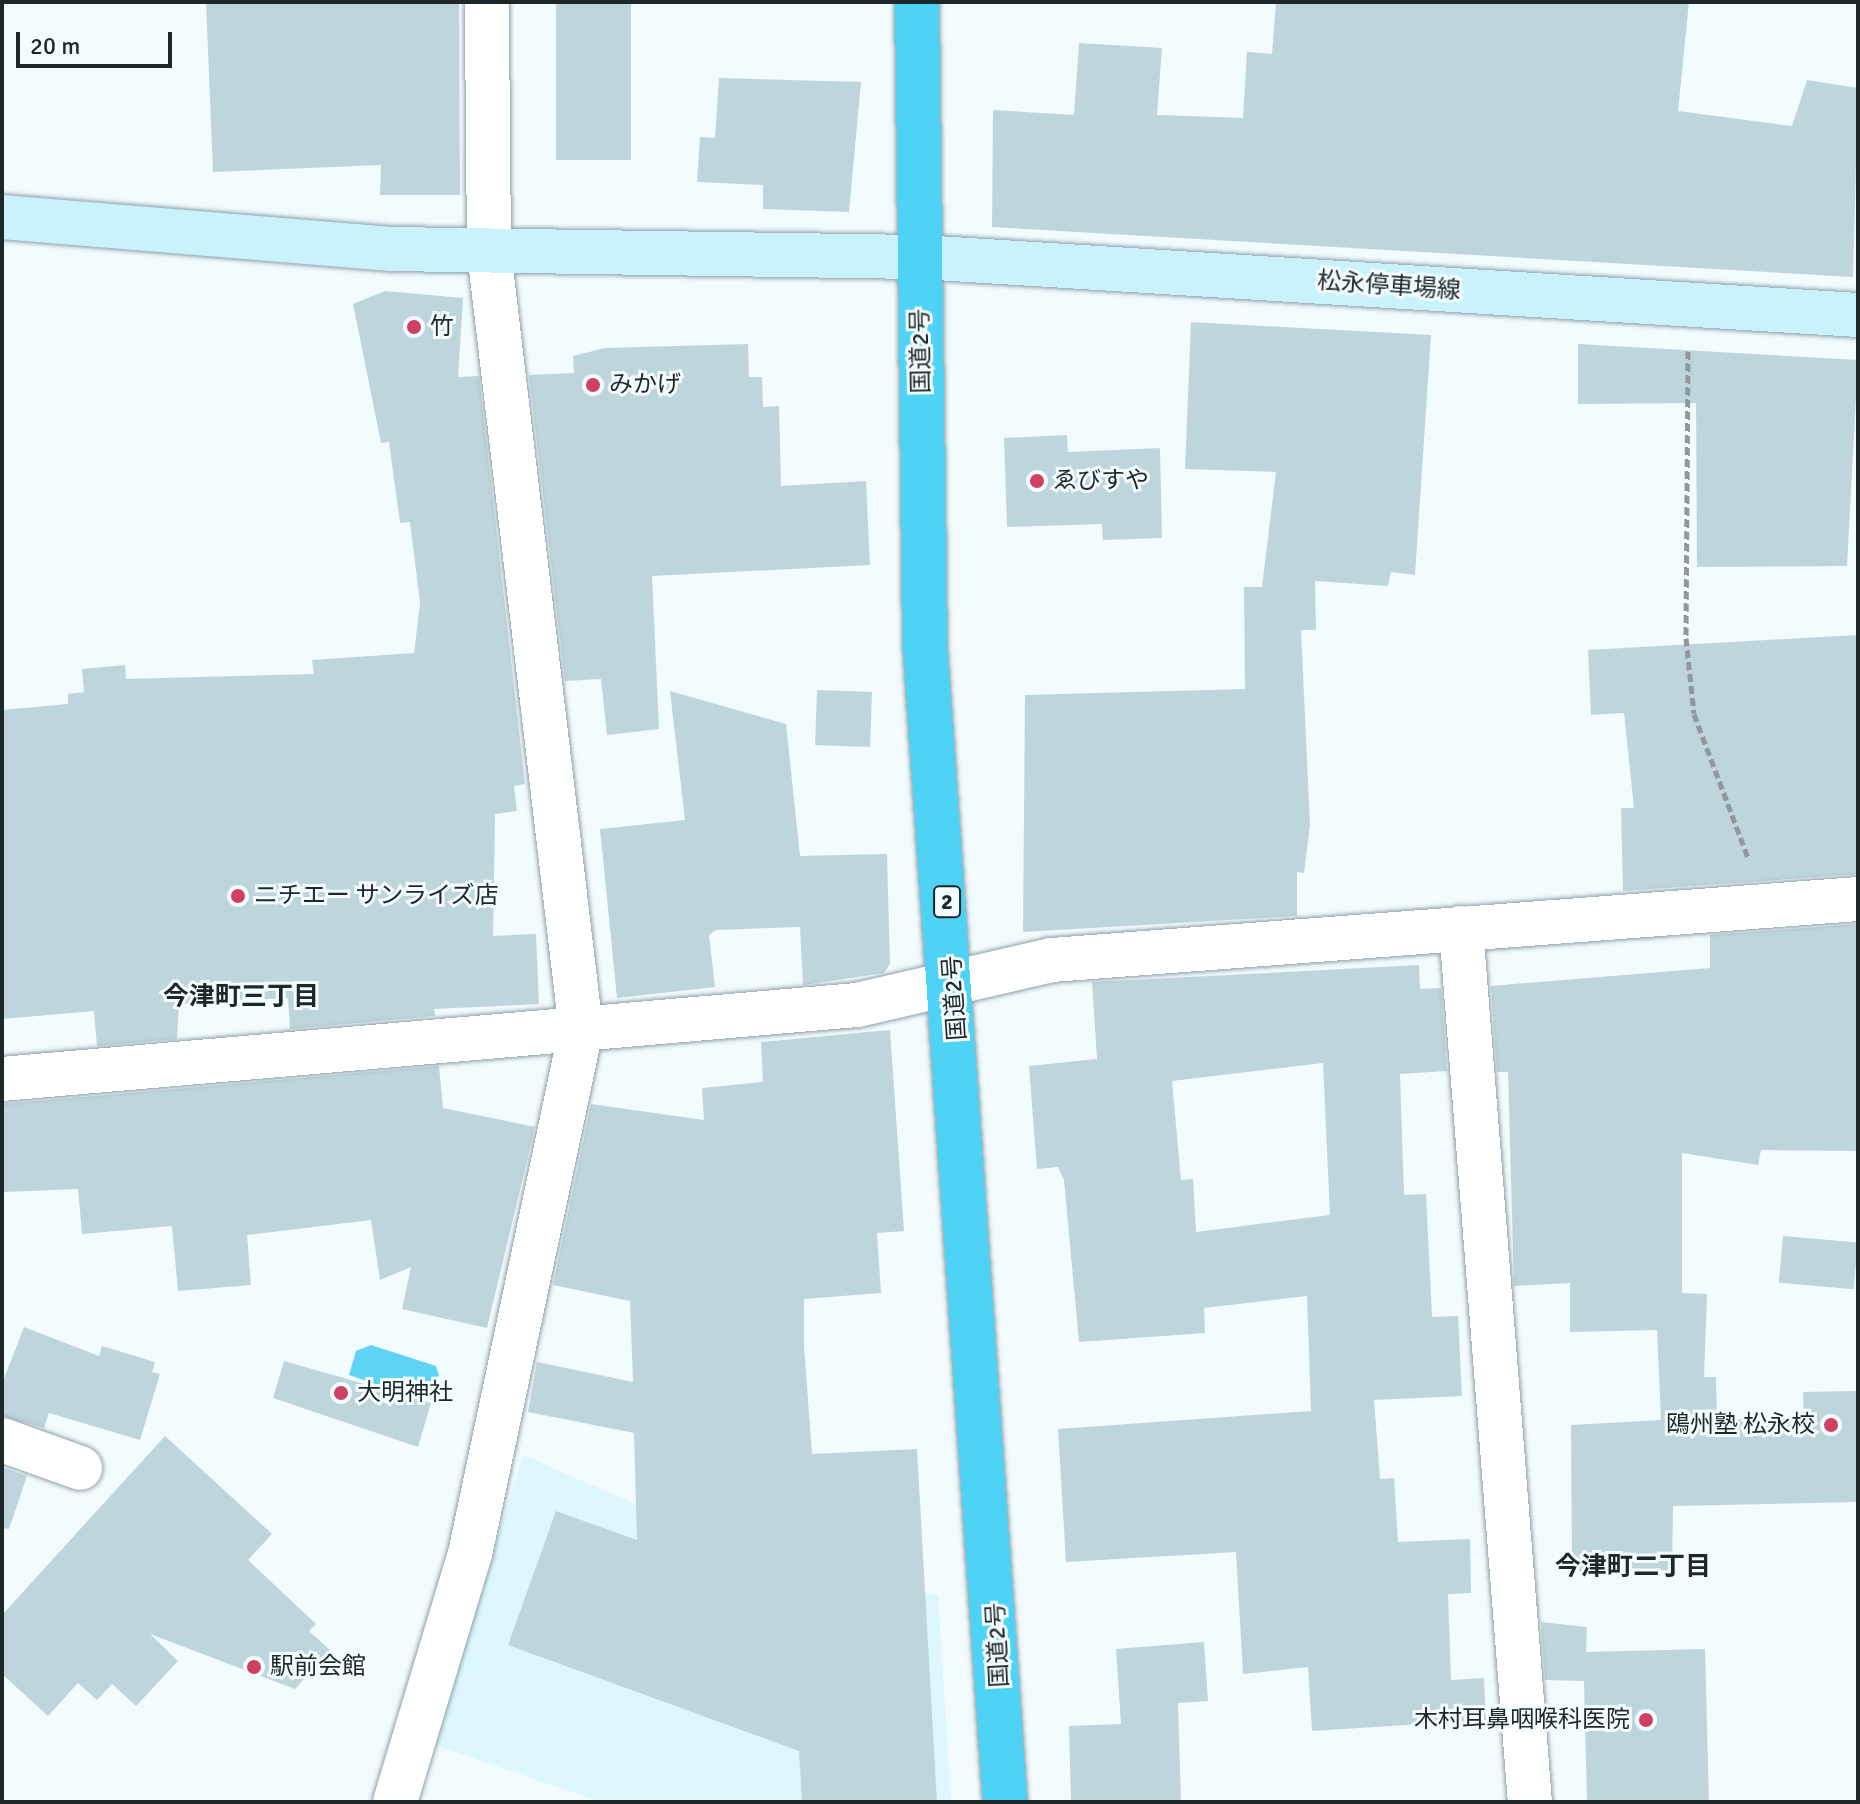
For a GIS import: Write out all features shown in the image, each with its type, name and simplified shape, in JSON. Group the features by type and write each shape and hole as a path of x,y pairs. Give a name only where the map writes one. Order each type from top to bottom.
{"highway":[{"name":"国道2号","path":"917,2 925,645 954,980 1005,1802"}],"street":[{"path":"395,1802 470,1554 581,1030 489,251 487,2"},
{"name":"松永停車場線","path":"2,217 489,251 920,257 1858,315"},
{"path":"2,1079 857,1005 954,980 1052,960 1858,899"},
{"path":"1461,928 1530,1802"},
{"path":"2,1440 80,1468"}],"path":[{"path":"1688,305 1686,638 1694,714 1746,839 1754,907"}],"shaded area":[{"path":"371,1345 436,1366 439,1376 431,1385 404,1376 393,1390 349,1375 356,1351"},
{"path":"523,1455 820,1585 938,1595 951,1802 602,1802 434,1745"}],"building":[{"path":"206,2 459,2 460,195 380,195 381,165 213,172"},
{"path":"556,2 631,2 631,160 556,160"},
{"path":"1276,2 1689,2 1678,111 1792,126 1807,80 1858,88 1853,277 992,227 993,110 1074,115 1079,43 1162,48 1157,115 1243,118 1247,52 1272,54"},
{"path":"719,78 861,82 849,212 763,209 763,185 697,182 700,137 715,138"},
{"path":"385,291 463,298 458,377 479,376 525,784 514,786 517,811 495,814 493,936 536,934 539,1004 434,1009 435,1016 290,1029 288,998 179,1004 177,1039 97,1046 94,1011 2,1019 2,710 68,704 68,694 84,692 82,669 125,665 126,679 314,674 312,660 414,653 420,603 410,522 400,523 389,442 381,443 353,304"},
{"path":"1191,322 1431,335 1415,575 1391,572 1388,586 1315,581 1316,630 1301,630 1310,825 1304,873 1297,872 1297,916 1023,932 1025,695 1245,689 1244,587 1262,587 1276,472 1185,469"},
{"path":"748,344 749,377 762,377 763,407 779,406 781,486 866,481 870,565 652,576 659,729 607,735 601,679 565,681 529,375 574,373 573,356 605,348"},
{"path":"1578,344 1858,360 1847,566 1697,567 1696,403 1578,404"},
{"path":"1067,435 1068,452 1160,448 1162,538 1103,540 1102,524 1007,527 1004,438"},
{"path":"1858,635 1858,874 1623,891 1621,808 1634,808 1624,713 1591,715 1588,650"},
{"path":"817,690 872,692 870,747 815,745"},
{"path":"670,691 786,724 800,856 887,854 890,964 884,973 803,985 800,927 716,930 709,935 715,987 617,998 600,829 685,820"},
{"path":"1858,924 1858,1151 1761,1150 1758,1165 1682,1153 1682,1293 1707,1294 1704,1377 1716,1377 1717,1420 1804,1418 1803,1392 1858,1391 1858,1502 1673,1506 1672,1571 1572,1571 1571,1425 1661,1420 1657,1330 1570,1332 1570,1283 1514,1286 1508,1072 1497,1072 1491,986 1710,968 1710,935"},
{"path":"1419,965 1420,989 1441,988 1447,1071 1400,1074 1404,1195 1426,1194 1432,1317 1458,1316 1462,1396 1374,1400 1380,1479 1394,1478 1398,1542 1470,1539 1471,1593 1448,1594 1451,1680 1484,1678 1486,1720 1312,1731 1308,1667 1243,1674 1236,1552 1066,1562 1058,1429 1311,1411 1307,1296 1204,1308 1205,1333 1079,1342 1064,1180 1058,1167 1037,1169 1029,1066 1097,1059 1092,982","holes":["1323,1063 1330,1215 1196,1232 1193,1179 1181,1180 1172,1081"]},
{"path":"890,1030 904,1231 877,1233 881,1293 804,1299 804,1346 812,1454 917,1449 937,1802 802,1802 799,1751 508,1645 556,1511 637,1540 634,1433 528,1412 537,1362 633,1382 630,1301 553,1285 591,1104 704,1120 702,1088 763,1082 761,1042"},
{"path":"439,1066 443,1108 535,1127 487,1328 402,1309 411,1267 380,1280 371,1220 247,1235 251,1285 178,1291 172,1226 82,1234 78,1189 4,1192 2,1104"},
{"path":"1783,1236 1858,1243 1854,1289 1779,1283"},
{"path":"24,1327 99,1356 102,1346 155,1362 152,1372 160,1374 140,1440 49,1413 44,1428 2,1416 2,1384"},
{"path":"284,1361 431,1403 418,1447 273,1398"},
{"path":"165,1436 272,1534 248,1560 316,1624 309,1631 330,1650 295,1689 150,1634 178,1661 136,1706 112,1684 97,1700 78,1683 48,1716 2,1674 2,1615"},
{"path":"2,1467 27,1476 9,1529 2,1528"},
{"name":"木村耳鼻咽喉科医院","path":"1541,1622 1587,1627 1586,1652 1705,1649 1709,1802 1587,1802 1584,1681 1545,1680"},
{"path":"1204,1642 1208,1701 1178,1703 1181,1802 1071,1801 1069,1726 1121,1724 1116,1649"}],"place":[{"name":"竹","path":"414,327"},
{"name":"みかげ","path":"593,385"},
{"name":"ゑびすや","path":"1037,481"},
{"name":"ニチエー サンライズ店","path":"238,896"},
{"name":"大明神社","path":"341,1393"},
{"name":"鴎州塾 松永校","path":"1831,1425"},
{"name":"駅前会館","path":"254,1667"},
{"name":"木村耳鼻咽喉科医院","path":"1646,1720"}],"district":[{"name":"今津町三丁目","path":"241,998"},
{"name":"今津町二丁目","path":"1633,1568"}]}
